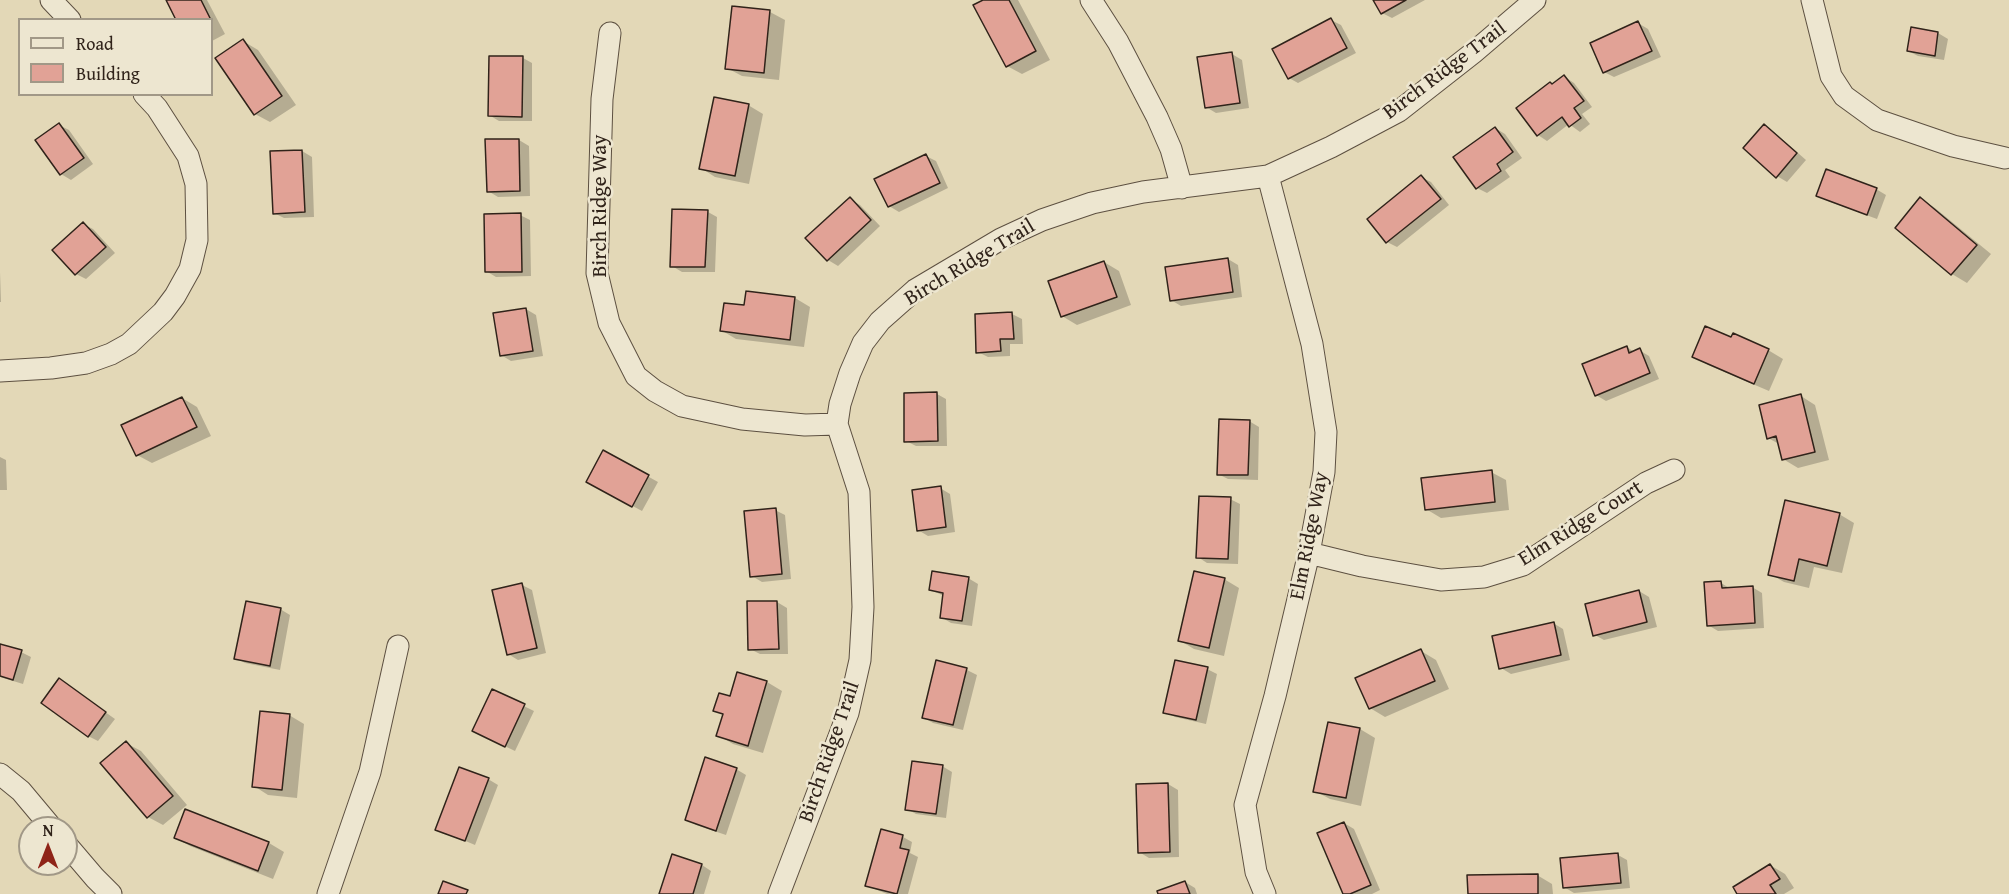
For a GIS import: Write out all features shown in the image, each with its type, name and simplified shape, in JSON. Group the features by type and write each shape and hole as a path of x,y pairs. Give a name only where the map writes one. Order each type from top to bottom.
{"street":[{"path":"51,0 68,18"},
{"path":"1091,0 1118,42 1157,117 1171,149 1182,188"},
{"name":"Birch Ridge Trail","path":"779,894 848,712 860,660 863,607 859,492 837,424 846,384 863,343 880,321 915,290 1002,239 1042,220 1092,203 1143,192 1268,176 1331,147 1399,111 1473,53 1535,0"},
{"path":"1812,0 1831,76 1844,96 1877,120 1953,146 2005,158"},
{"name":"Birch Ridge Way","path":"610,33 602,99 597,273 609,323 636,376 655,392 682,406 742,419 805,425 837,424"},
{"path":"0,371 86,363 111,354 129,344 163,312 190,269 197,240 194,175 188,156 157,108 146,96"},
{"name":"Elm Ridge Way","path":"1265,894 1256,872 1245,806 1275,696 1309,553 1324,472 1326,432 1312,344 1268,176"},
{"name":"Elm Ridge Court","path":"1309,553 1362,566 1442,580 1484,577 1524,565 1646,483 1674,470"},
{"path":"328,894 370,772 398,646"},
{"path":"0,774 21,791 42,816"},
{"path":"78,859 94,879 111,894"}],"building":[{"path":"166,0 201,0 210,18 175,18"},
{"path":"983,0 1009,0 1036,51 1006,67 973,5"},
{"path":"1373,0 1406,0 1381,14"},
{"path":"732,6 770,10 764,73 725,69"},
{"path":"1331,18 1347,48 1288,79 1272,49"},
{"path":"1638,21 1652,51 1603,73 1590,43"},
{"path":"1911,27 1938,32 1935,56 1907,51"},
{"path":"243,39 282,96 254,115 215,58"},
{"path":"1232,52 1240,103 1205,108 1197,57"},
{"path":"489,56 523,56 522,117 488,116"},
{"path":"1564,75 1584,101 1574,108 1581,118 1569,127 1562,117 1537,136 1516,108 1550,82 1552,84"},
{"path":"714,97 749,104 735,176 699,169"},
{"path":"59,123 84,158 60,175 35,140"},
{"path":"1764,124 1797,153 1776,178 1743,148"},
{"path":"1495,127 1513,152 1497,164 1501,171 1476,189 1453,157"},
{"path":"485,139 519,139 520,191 487,192"},
{"path":"302,150 305,212 273,214 270,151"},
{"path":"926,154 940,183 888,207 874,179"},
{"path":"1826,169 1877,188 1867,215 1816,196"},
{"path":"1421,175 1441,199 1386,243 1367,219"},
{"path":"850,197 871,220 827,261 805,238"},
{"path":"1920,197 1977,245 1951,275 1895,228"},
{"path":"672,209 708,210 705,267 670,267"},
{"path":"521,213 522,272 485,272 484,214"},
{"path":"83,222 106,247 75,275 52,250"},
{"path":"1228,258 1233,292 1170,301 1165,267"},
{"path":"1104,261 1117,297 1061,317 1048,281"},
{"path":"746,291 795,297 790,340 720,331 724,303 744,305"},
{"path":"526,308 533,351 500,356 493,313"},
{"path":"1012,312 1014,339 1000,339 1001,351 976,353 975,314"},
{"path":"1705,326 1731,337 1733,333 1769,349 1754,384 1692,357"},
{"path":"1627,346 1629,353 1640,348 1650,373 1595,396 1582,364"},
{"path":"937,392 938,441 904,442 904,393"},
{"path":"1801,394 1815,452 1782,460 1776,436 1767,439 1759,405"},
{"path":"182,397 197,427 136,456 121,425"},
{"path":"1219,419 1250,420 1248,475 1217,475"},
{"path":"603,450 649,475 632,507 586,482"},
{"path":"1492,470 1495,502 1425,510 1421,478"},
{"path":"941,486 946,527 917,531 912,490"},
{"path":"1199,496 1231,497 1228,559 1196,558"},
{"path":"1785,500 1840,513 1827,566 1799,559 1794,581 1768,575"},
{"path":"776,508 782,574 750,577 744,511"},
{"path":"932,571 969,577 962,621 940,618 943,593 929,590"},
{"path":"1194,571 1225,578 1209,648 1178,641"},
{"path":"1721,581 1722,588 1753,586 1755,623 1707,626 1704,582"},
{"path":"522,583 537,648 507,655 492,590"},
{"path":"1639,590 1647,622 1593,636 1585,604"},
{"path":"246,601 281,608 270,666 234,659"},
{"path":"747,601 777,601 779,649 748,650"},
{"path":"1554,622 1561,655 1499,669 1492,636"},
{"path":"0,644 22,650 13,680 0,676"},
{"path":"1421,649 1435,681 1369,709 1355,678"},
{"path":"936,660 967,668 953,725 922,718"},
{"path":"1175,660 1208,667 1196,720 1163,713"},
{"path":"737,672 767,681 748,746 716,736 723,714 713,711 719,693 730,696"},
{"path":"59,678 106,712 88,737 41,703"},
{"path":"492,689 525,704 505,747 472,731"},
{"path":"260,711 290,714 282,790 252,787"},
{"path":"1328,722 1360,728 1346,798 1313,792"},
{"path":"126,741 173,796 147,818 100,763"},
{"path":"705,757 737,768 716,831 685,820"},
{"path":"912,761 943,765 936,814 905,810"},
{"path":"459,767 489,778 465,841 435,830"},
{"path":"1168,783 1170,852 1138,853 1136,784"},
{"path":"185,809 269,842 258,871 174,838"},
{"path":"1344,822 1371,885 1350,894 1343,894 1317,833"},
{"path":"881,829 903,835 900,848 909,850 897,894 865,886"},
{"path":"1618,853 1621,883 1563,888 1560,858"},
{"path":"672,854 702,864 693,894 659,894"},
{"path":"1770,864 1780,879 1770,885 1776,894 1737,894 1733,887"},
{"path":"1538,874 1538,894 1468,894 1467,875"},
{"path":"443,881 468,890 466,894 438,894"},
{"path":"1185,881 1190,894 1158,894 1157,891"}]}
